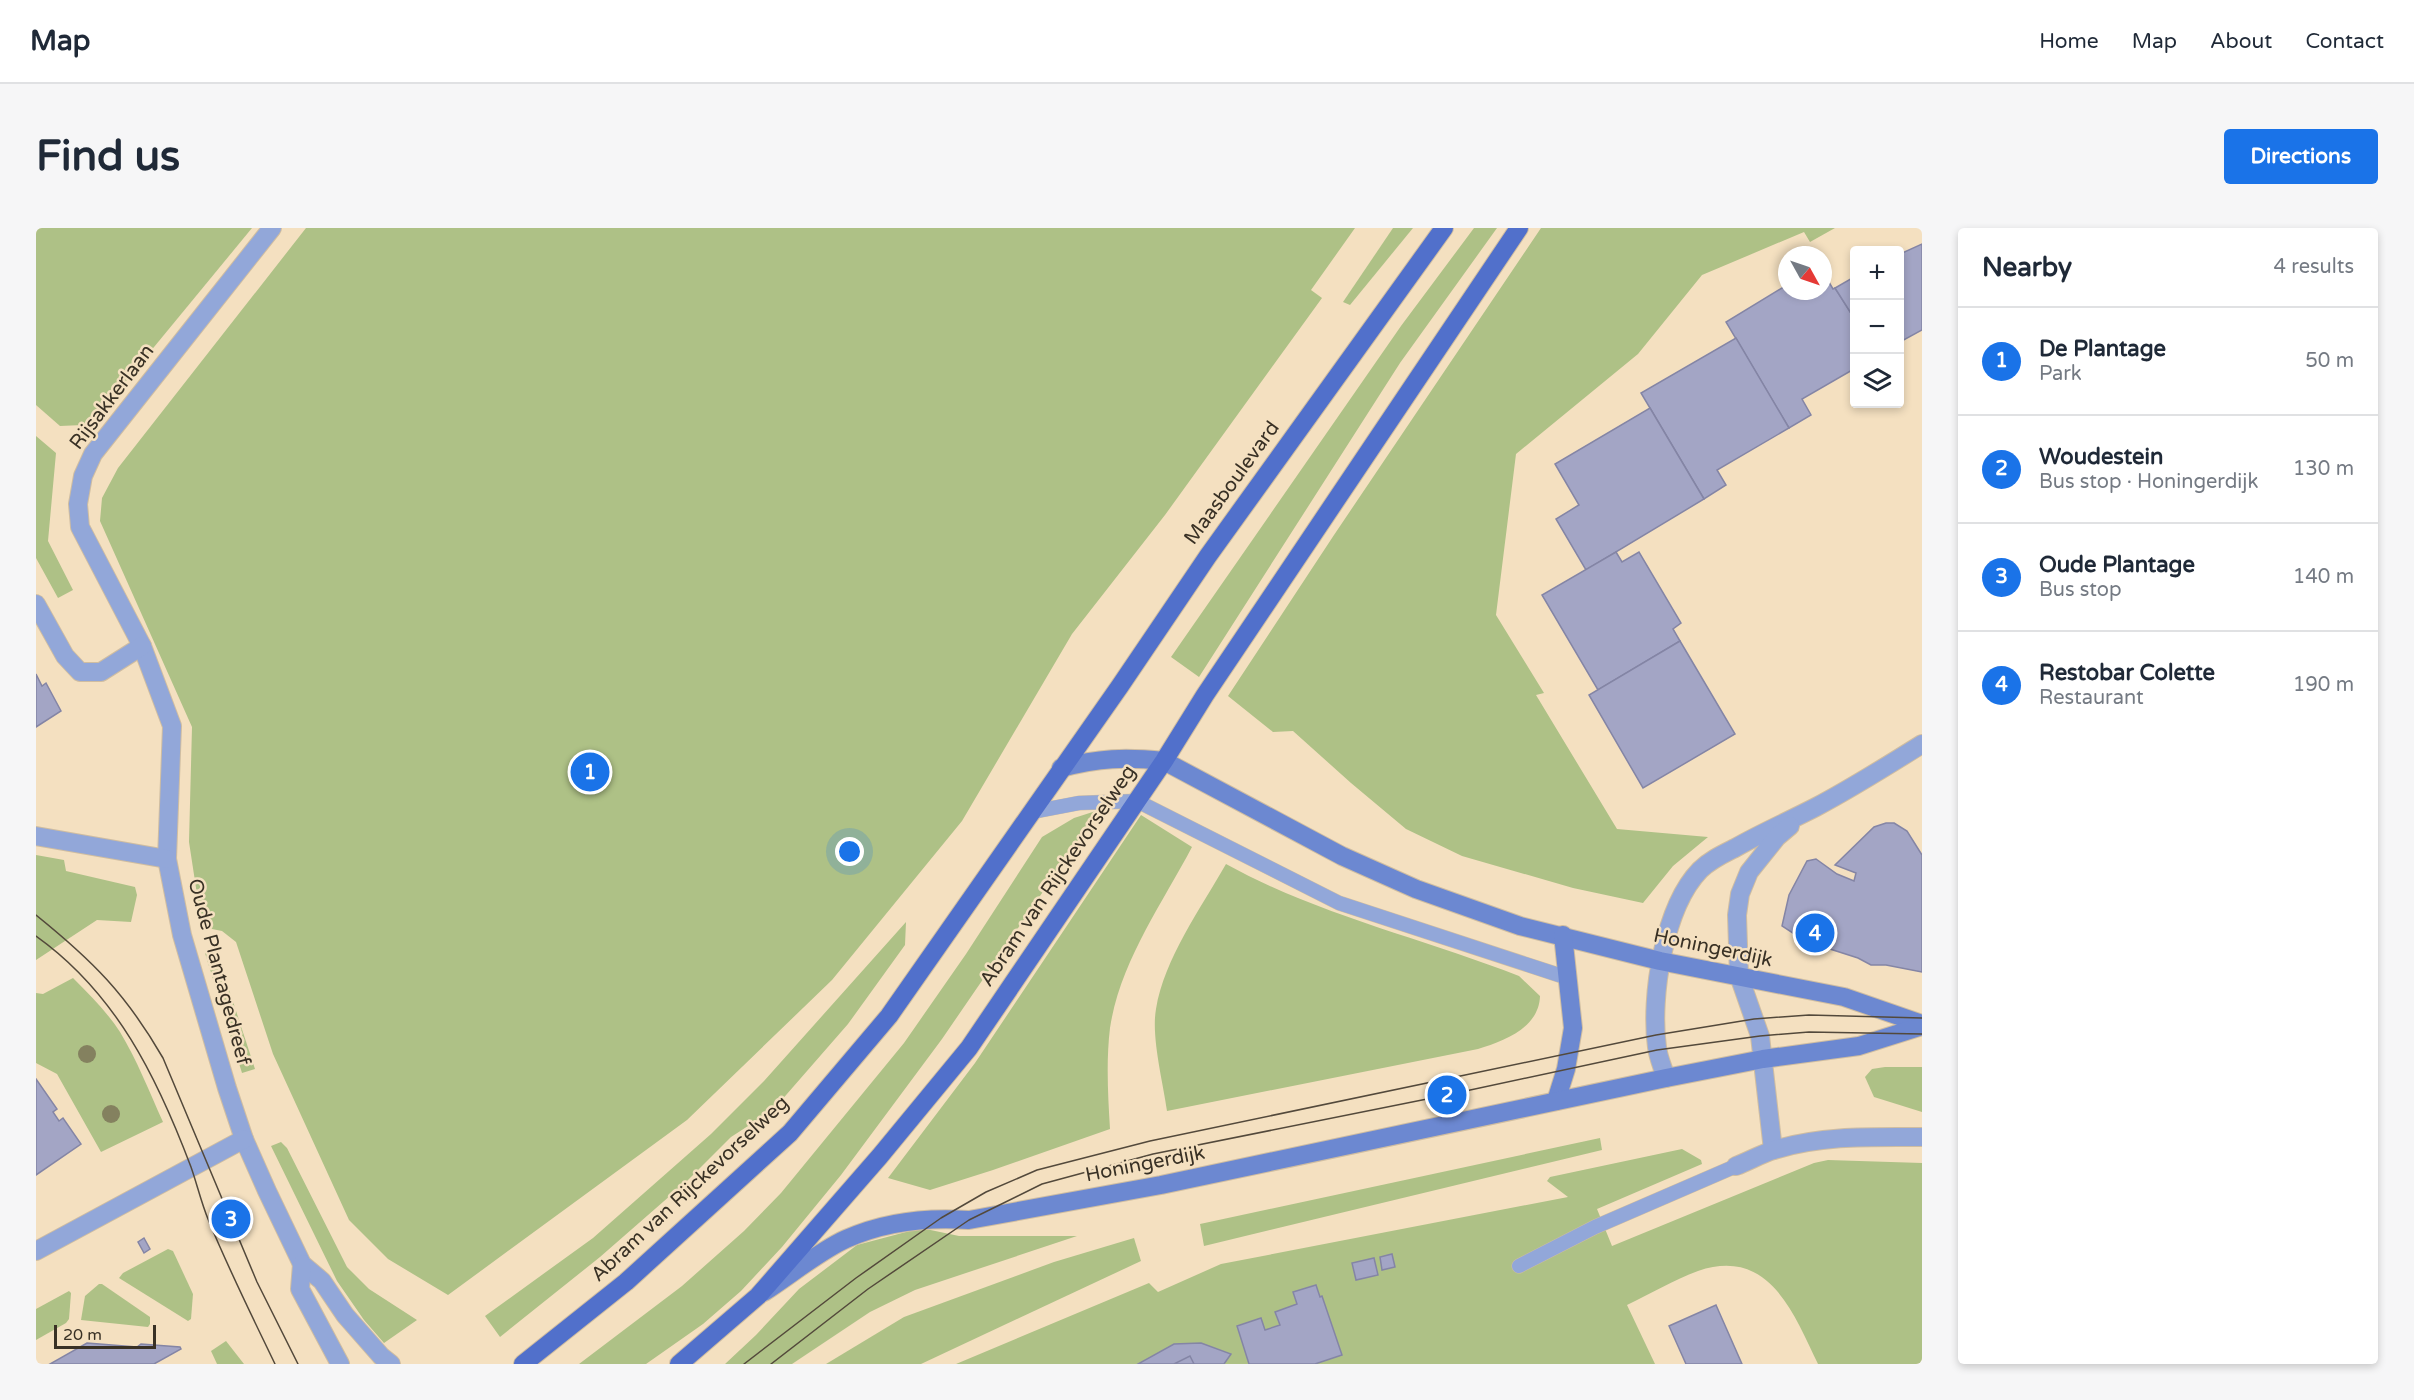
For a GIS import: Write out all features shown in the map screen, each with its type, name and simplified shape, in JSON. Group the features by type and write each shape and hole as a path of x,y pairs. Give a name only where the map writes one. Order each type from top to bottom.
{"main road":[{"name":"Maasboulevard","path":"1061,768 1120,686 1208,555 1444,228"},
{"path":"1164,761 1205,695 1519,228"},
{"name":"Abram van Rijckevorselweg","path":"679,1364 758,1296 880,1156 969,1048 1164,761"},
{"name":"Abram van Rijckevorselweg","path":"523,1364 626,1282 790,1133 889,1016 1061,768"}],"street":[{"name":"Rijsakkerlaan","path":"142,646 80,527 78,504 83,476 93,454 272,228"},
{"path":"36,604 65,656 80,672 101,672 142,646"},
{"name":"Oude Plantagedreef","path":"142,646 172,726 167,859 182,935 226,1088 244,1139 302,1264 322,1281 345,1315 381,1356 391,1364"},
{"path":"1666,1078 1657,1050 1656,1035 1655,1006 1660,961 1678,905 1690,882 1701,869 1712,861 1771,828 1816,807 1922,744"},
{"name":"Honingerdijk","path":"1061,768 1103,758 1164,761 1342,856 1416,889 1520,926 1660,961 1844,997 1922,1025"},
{"path":"1773,1150 1760,1036 1739,976 1737,915 1744,884 1754,865 1777,837 1816,807"},
{"path":"36,836 167,859"},
{"path":"1556,1101 1572,1041 1573,1028 1563,935"},
{"name":"Honingerdijk","path":"758,1296 845,1239 889,1223 941,1218 969,1220 1161,1185 1666,1078 1763,1059 1860,1046 1922,1025"},
{"path":"1736,1166 1773,1150 1812,1142 1852,1137 1922,1137"},
{"path":"36,1251 244,1139"},
{"name":"Oude Plantagedreef","path":"302,1264 300,1289 340,1364"}],"lane":[{"path":"1032,812 1079,803 1137,801 1339,903 1568,978"},
{"path":"1519,1266 1595,1227 1736,1166"}],"green space":[{"path":"36,228 252,228 103,409 83,425 60,426 36,405"},
{"path":"306,228 1355,228 1311,290 1322,298 1165,515 1072,634 962,821 832,980 687,1120 448,1295 388,1259 349,1220 273,1054 236,942 222,931 202,927 189,842 192,727 100,521 102,498 118,468"},
{"path":"1393,228 1413,228 1350,305 1343,302"},
{"path":"1474,228 1497,228 1400,363 1199,677 1171,657 1401,326"},
{"path":"1541,228 1835,228 1810,242 1804,232 1702,275 1638,354 1516,454 1496,615 1544,693 1536,695 1617,829 1708,837 1673,866 1643,903 1573,888 1462,856 1406,829 1293,731 1273,732 1228,696"},
{"path":"36,436 56,453 48,541 73,590 58,598 36,558"},
{"path":"1099,810 942,1039 841,1175 782,1247 741,1291 703,1324 646,1364 579,1364 682,1286 744,1231 781,1193 904,1043 966,954 1042,837 1074,818"},
{"path":"1141,815 1192,847 1132,957 1115,1004 1108,1053 1110,1129 930,1190 888,1178 975,1063"},
{"path":"36,855 64,860 66,871 135,887 137,895 131,922 97,920 36,960"},
{"path":"1226,864 1297,898 1519,976 1540,996 1534,1017 1518,1032 1478,1049 1167,1111 1155,1033 1160,990 1175,953"},
{"path":"906,922 905,945 848,1024 773,1110 731,1137 687,1181 600,1257 500,1337 485,1316 593,1238 711,1134 764,1081"},
{"path":"212,952 220,962 255,1069 242,1073 205,953"},
{"path":"73,978 92,997 120,1032 163,1122 101,1152 57,1074 36,1063 36,993 43,994"},
{"path":"1922,1067 1922,1112 1874,1097 1865,1077 1872,1069"},
{"path":"1600,1138 1602,1150 1204,1246 1200,1224"},
{"path":"281,1142 287,1148 347,1267 369,1289 417,1320 384,1343 364,1320 337,1281 271,1146"},
{"path":"1682,1149 1701,1160 1702,1164 1597,1209 1612,1246 1814,1163 1828,1160 1922,1163 1922,1364 1818,1364 1799,1324 1775,1289 1761,1276 1743,1268 1723,1266 1698,1271 1627,1305 1655,1364 956,1364 1149,1283 1158,1292 1221,1264 1568,1197 1547,1181 1550,1177"},
{"path":"921,1228 959,1236 1077,1236 915,1290 870,1312 792,1364 725,1364 799,1289 857,1245"},
{"path":"1134,1238 1141,1261 921,1364 826,1364 904,1317 1054,1262"},
{"path":"168,1249 173,1251 193,1294 191,1319 188,1321 119,1278 123,1273"},
{"path":"99,1284 150,1317 148,1327 81,1320 85,1296"},
{"path":"69,1291 71,1293 69,1319 36,1340 36,1309"},
{"path":"226,1341 244,1364 217,1364 211,1351"}],"building":[{"path":"1922,244 1922,330 1904,340 1904,300 1904,252"},
{"path":"1850,279 1850,312 1835,288"},
{"path":"1832,287 1835,288 1850,312 1850,371 1802,399 1811,415 1789,428 1726,322 1778,290 1778,300 1832,300"},
{"path":"1736,338 1789,428 1717,470 1726,485 1704,499 1641,393"},
{"path":"1650,408 1704,499 1586,570 1556,519 1579,505 1555,464"},
{"path":"1616,552 1622,562 1639,552 1681,623 1673,629 1680,641 1598,690 1542,595"},
{"path":"1680,641 1735,734 1643,788 1589,695"},
{"path":"36,674 42,686 46,683 61,711 36,727"},
{"path":"1894,823 1907,831 1922,855 1922,972 1886,965 1871,965 1858,958 1805,941 1782,926 1789,895 1807,861 1816,859 1837,874 1854,881 1856,873 1835,865 1874,827"},
{"path":"36,1079 57,1109 53,1112 59,1121 63,1118 81,1144 36,1175"},
{"path":"144,1238 150,1249 144,1253 138,1242"},
{"path":"1392,1254 1395,1267 1382,1270 1380,1257"},
{"path":"1374,1258 1378,1275 1356,1280 1352,1263"},
{"path":"1316,1285 1342,1355 1315,1364 1249,1364 1237,1326 1261,1318 1265,1330 1280,1325 1275,1312 1297,1304 1293,1292"},
{"path":"1716,1305 1742,1364 1686,1364 1669,1326"},
{"path":"87,1343 137,1347 141,1344 180,1347 181,1349 154,1364 50,1364"},
{"path":"1201,1343 1231,1354 1224,1364 1138,1364 1174,1344"},
{"path":"1190,1356 1194,1364 1174,1364"}],"tram line":[{"path":"36,915 75,948 107,980 136,1015 163,1058 257,1282 298,1364"},
{"path":"36,936 89,983 131,1039 148,1069 178,1134 216,1237 275,1364"},
{"path":"744,1364 856,1278 941,1218 986,1192 1037,1170 1150,1141 1656,1035 1754,1019 1809,1015 1922,1018"},
{"path":"771,1364 868,1289 969,1220 1042,1184 1153,1154 1657,1050 1809,1032 1922,1034"}],"place":[{"name":"De Plantage","path":"590,772"},
{"name":"Restobar Colette","path":"1815,933"},
{"name":"Woudestein","path":"1447,1095"},
{"name":"Oude Plantage","path":"231,1219"}]}
